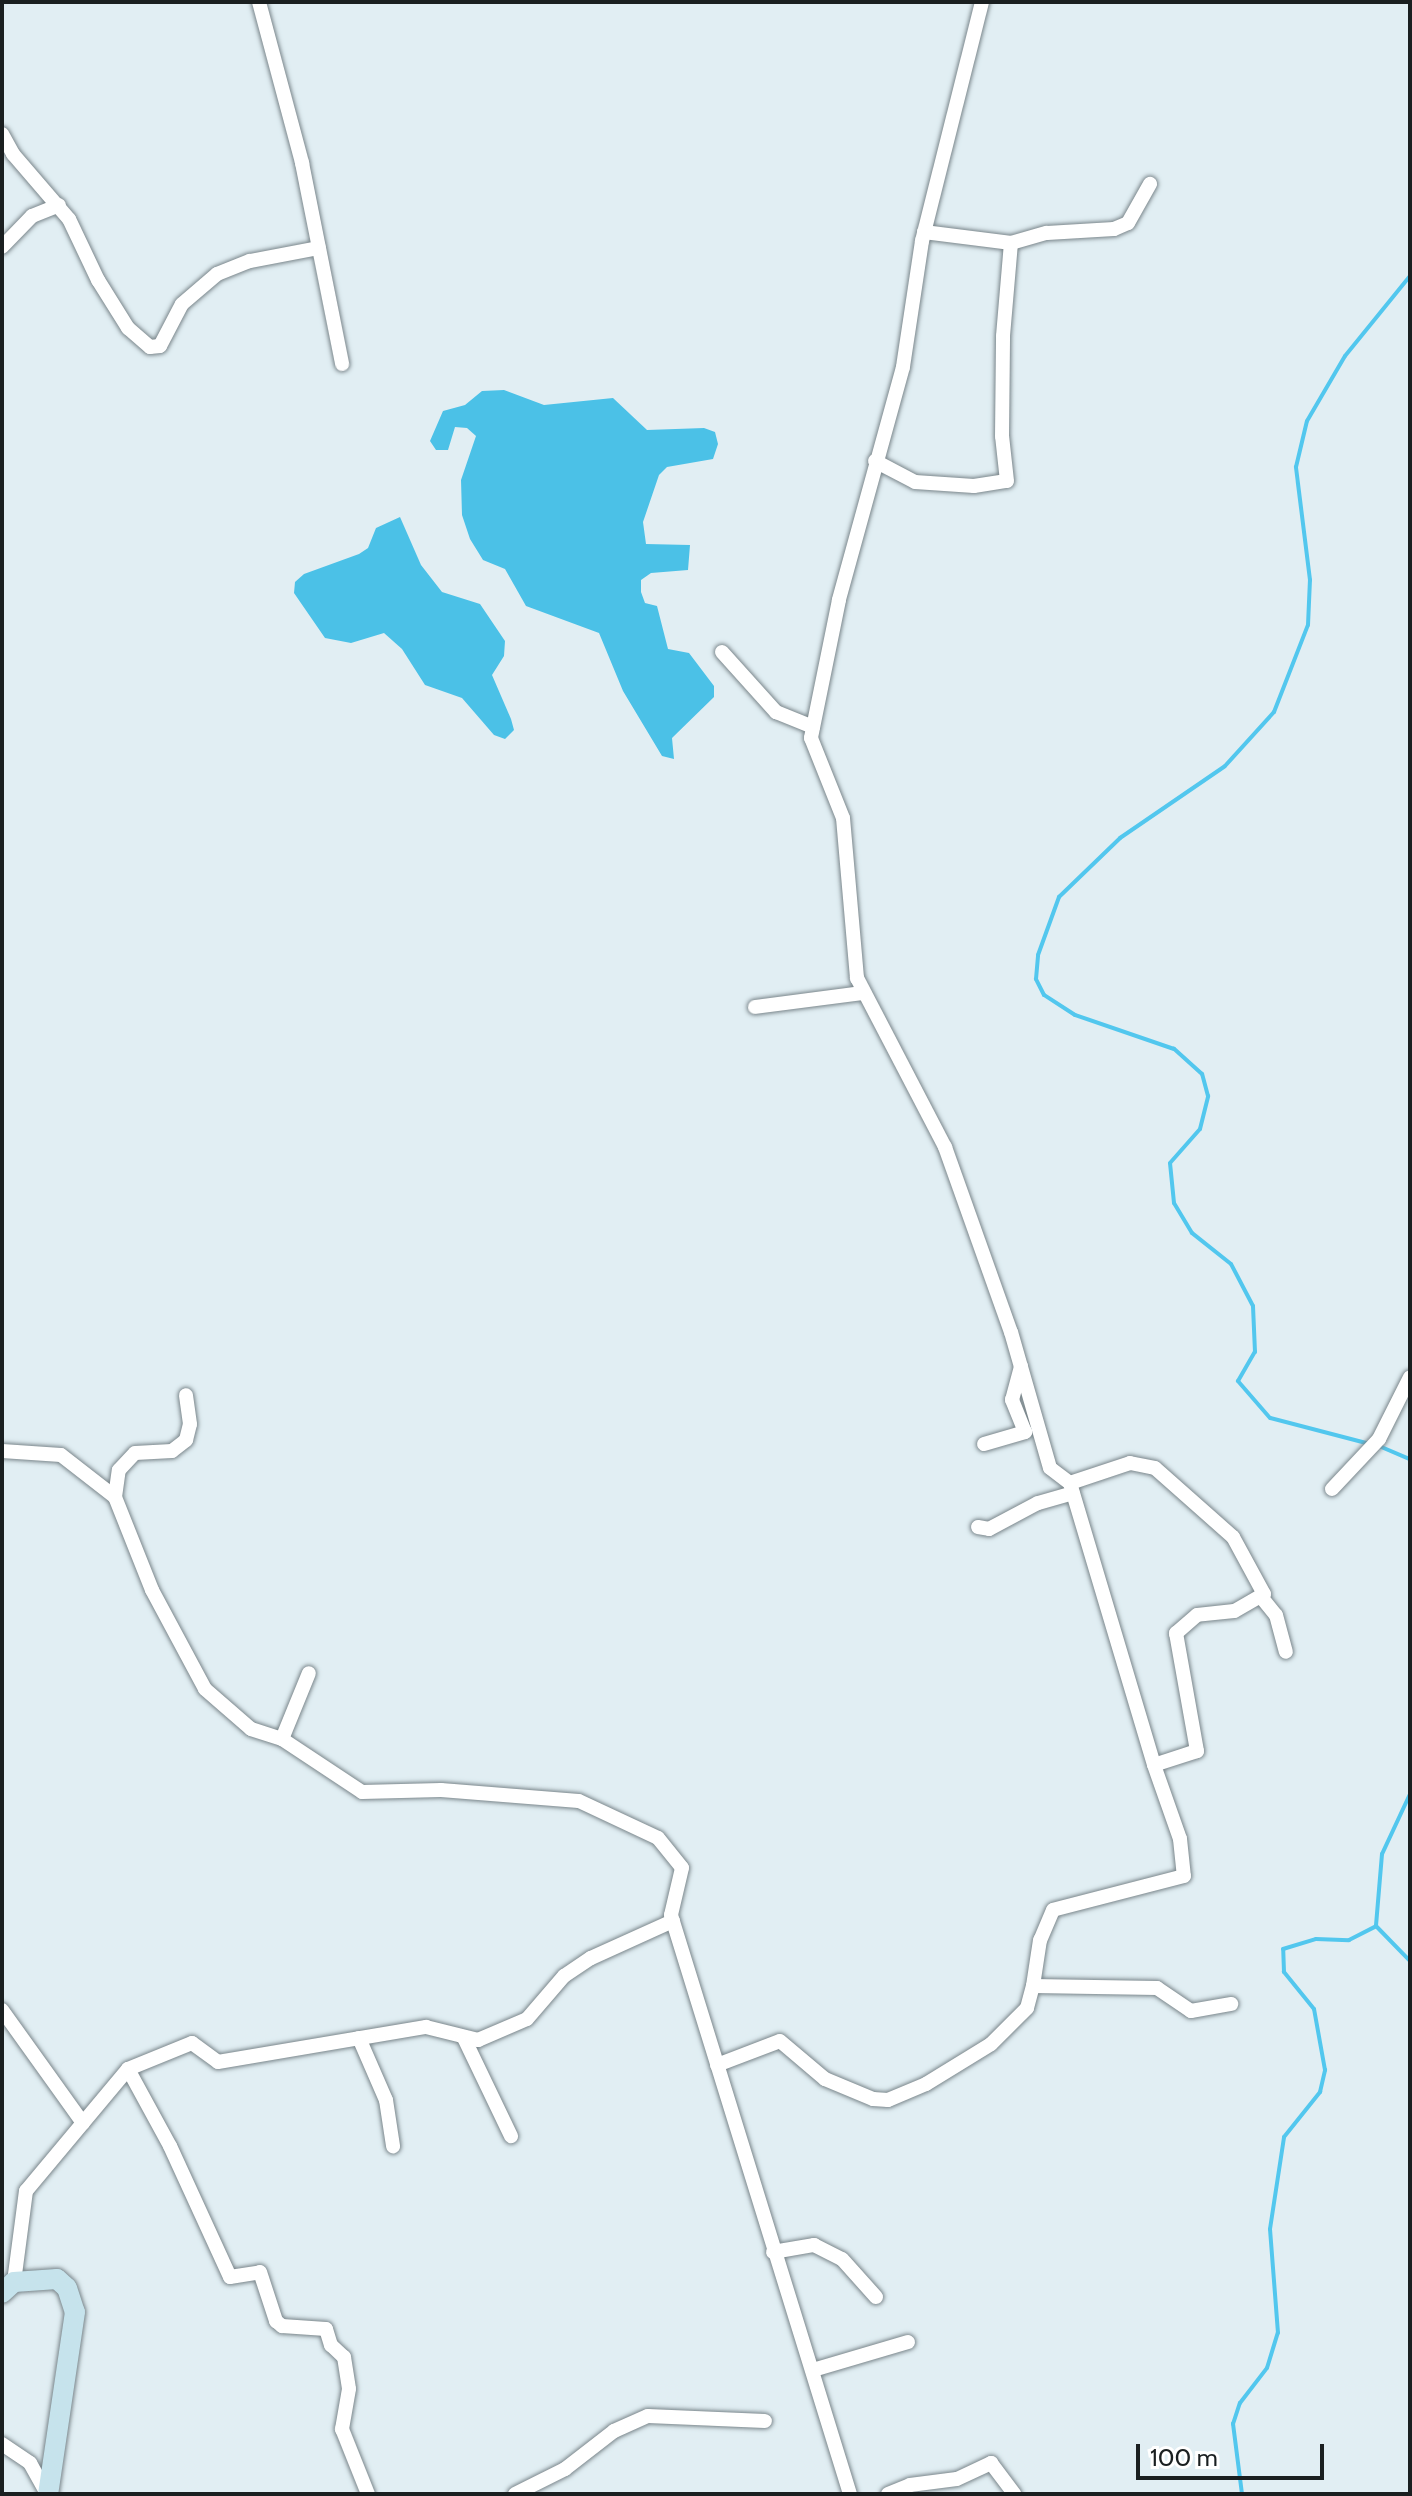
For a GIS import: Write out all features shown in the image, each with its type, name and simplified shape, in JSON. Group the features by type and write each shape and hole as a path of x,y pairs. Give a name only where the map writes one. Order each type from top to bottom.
{"street":[{"path":"259,2 319,248 342,364"},
{"path":"717,2065 780,2041 825,2079 873,2099 888,2100 926,2084 985,2048 1027,2008 1040,1940 1053,1910 1184,1876 1180,1839 1154,1765 1072,1488 1050,1468 1021,1366 945,1147 857,978 843,818 817,764 813,727 875,461 911,330 924,232 982,2"},
{"path":"2,134 13,154 59,205 128,328 154,348 160,346 182,304 217,274 250,261 319,248"},
{"path":"924,232 1011,243 1123,226 1150,184"},
{"path":"2,247 32,216 59,205"},
{"path":"875,461 915,482 974,486 1007,481 1010,471 1002,436 1003,336 1011,243"},
{"path":"722,652 776,712 813,727"},
{"path":"755,1007 863,993"},
{"path":"984,1444 1025,1432 1012,1400 1021,1366"},
{"path":"1332,1489 1379,1439 1410,1377"},
{"path":"186,1395 186,1440 172,1451 135,1453 119,1470 115,1497 152,1590 205,1689 251,1729 282,1739 362,1792 441,1790 579,1801 658,1838 682,1868 673,1921 850,2494"},
{"path":"2,1451 61,1455 115,1497"},
{"path":"978,1527 989,1529 1038,1503 1130,1463 1155,1468 1233,1537 1263,1589 1262,1598 1276,1615 1286,1652"},
{"path":"1154,1765 1197,1751 1176,1639 1179,1626 1197,1615 1234,1611 1262,1598"},
{"path":"282,1739 309,1673"},
{"path":"48,2494 75,2312 67,2288 57,2279 8,2288 26,2191 128,2069 181,2044 192,2043 218,2062 426,2027 478,2040 527,2019 564,1976 673,1921"},
{"path":"1033,1986 1157,1988 1191,2011 1231,2004"},
{"path":"2,2010 83,2123"},
{"path":"359,2038 386,2100 393,2146"},
{"path":"464,2038 511,2136"},
{"path":"128,2069 170,2146 230,2277 258,2271 276,2321 282,2326 326,2329 331,2345 347,2361 349,2389 342,2429 368,2494"},
{"path":"773,2252 814,2245 842,2259 876,2297"},
{"path":"813,2370 908,2342"},
{"path":"515,2494 565,2469 614,2431 648,2416 765,2421"},
{"path":"2,2444 30,2463 48,2494"},
{"path":"888,2494 910,2485 957,2479 991,2463 1014,2494"}],"shaded area":[{"path":"504,390 544,405 613,398 647,430 704,428 715,432 718,444 713,459 667,467 659,475 643,522 646,544 690,545 688,570 651,573 641,580 641,592 645,603 657,606 668,649 689,653 714,686 714,697 672,738 674,759 662,756 623,691 599,633 526,606 505,569 483,560 470,539 462,515 461,480 476,436 467,428 455,427 448,450 436,450 430,441 443,411 465,405 482,391"},
{"path":"400,517 421,565 442,592 480,604 505,641 504,656 492,675 514,730 505,739 494,735 462,698 425,685 402,649 384,633 351,643 325,638 294,593 295,582 304,574 359,554 368,548 376,528"}],"waterway":[{"path":"1370,1444 1270,1418 1238,1381 1255,1352 1253,1306 1231,1264 1192,1233 1174,1203 1170,1163 1200,1129 1208,1096 1202,1074 1174,1049 1075,1015 1044,995 1036,979 1038,955 1059,897 1120,838 1225,766 1274,712 1308,625 1310,580 1296,467 1307,421 1345,356 1410,276"},
{"path":"1379,1446 1410,1459"},
{"path":"1410,1794 1382,1854 1376,1926 1410,1961"},
{"path":"1242,2494 1233,2424 1240,2403 1267,2368 1278,2333 1270,2229 1284,2137 1320,2092 1325,2070 1314,2009 1284,1972 1283,1949 1316,1939 1349,1940 1376,1926"}]}
